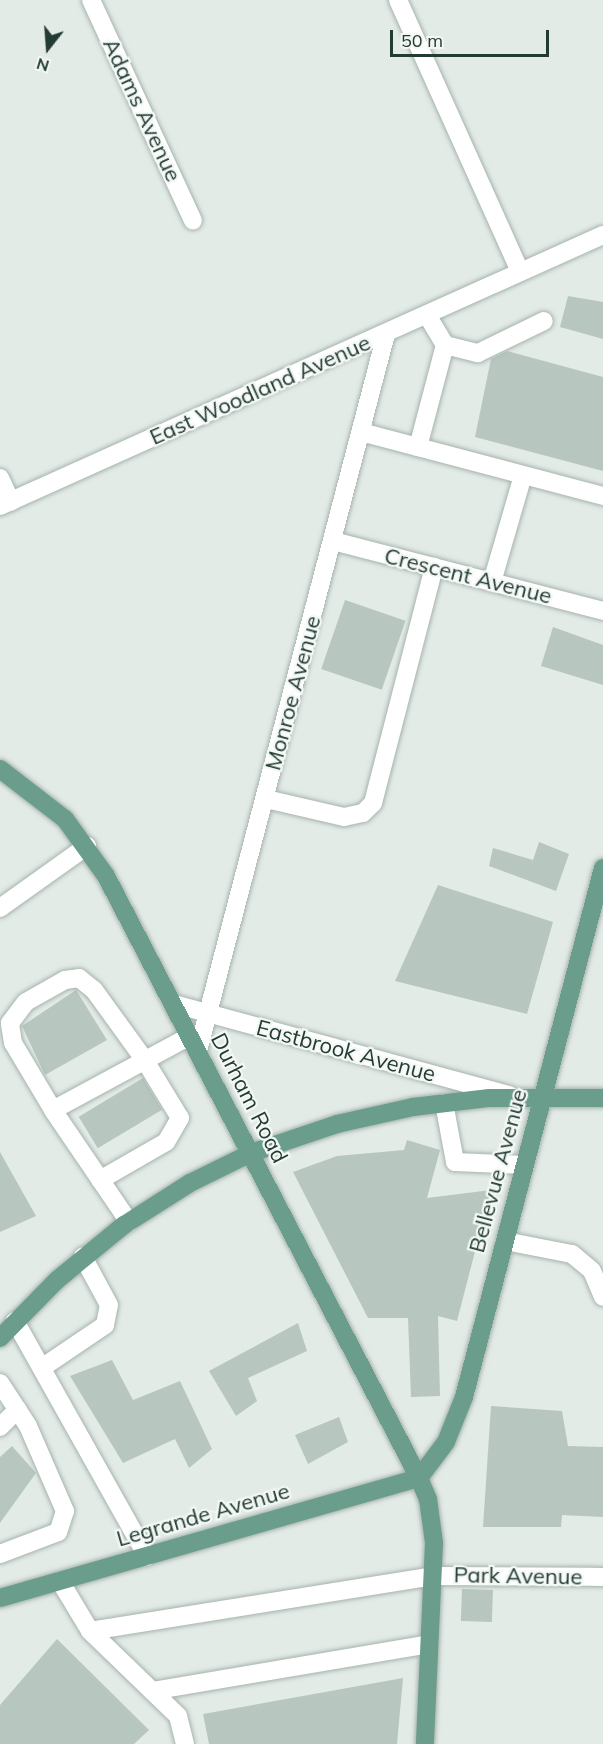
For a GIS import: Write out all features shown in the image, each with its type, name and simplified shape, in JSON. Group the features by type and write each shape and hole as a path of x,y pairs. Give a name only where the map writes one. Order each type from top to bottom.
{"main road":[{"name":"Durham Road","path":"0,769 39,795 87,846 174,1004 419,1478 433,1521 424,1744"},
{"name":"Bellevue Avenue","path":"419,1478 456,1419 603,868"},
{"path":"0,1336 83,1257 129,1222 190,1183 251,1153 376,1113 444,1103 517,1098 603,1098"},
{"name":"Legrande Avenue","path":"0,1598 419,1478"}],"street":[{"name":"Adams Avenue","path":"91,0 193,221"},
{"path":"398,0 520,272"},
{"name":"East Woodland Avenue","path":"5,504 603,236"},
{"path":"427,315 445,345 478,353 544,321"},
{"name":"Monroe Avenue","path":"194,1043 208,1013 266,800 386,334"},
{"path":"418,447 445,345"},
{"path":"361,432 603,496"},
{"path":"492,582 523,475"},
{"path":"0,478 5,504"},
{"name":"Crescent Avenue","path":"333,541 603,610"},
{"path":"266,800 344,817 363,813 373,803 434,567"},
{"path":"0,908 87,846"},
{"path":"100,1180 166,1142 180,1124 177,1108 89,984 72,978 39,995 14,1013 9,1029 13,1043 53,1110 100,1180 129,1222"},
{"name":"Eastbrook Avenue","path":"174,1004 517,1098"},
{"path":"53,1110 144,1059 194,1043"},
{"path":"444,1103 454,1162 525,1165"},
{"path":"505,1241 578,1258 592,1272 603,1297"},
{"path":"43,1367 105,1324 109,1305 83,1257"},
{"path":"15,1321 43,1367 147,1556"},
{"path":"0,1383 18,1409 65,1511 57,1532 0,1554"},
{"path":"0,1427 18,1409"},
{"name":"Park Avenue","path":"90,1631 432,1576 603,1577"},
{"path":"60,1581 90,1631 178,1716 185,1744"},
{"path":"152,1691 429,1644"}],"building":[{"path":"568,296 603,302 603,339 560,327"},
{"path":"507,351 603,377 603,471 475,437 491,359"},
{"path":"345,600 406,621 382,690 321,669"},
{"path":"553,627 603,645 603,685 541,666"},
{"path":"539,842 569,854 556,891 489,866 493,848 533,860"},
{"path":"438,885 553,922 527,1014 395,981"},
{"path":"76,990 107,1040 45,1075 22,1026"},
{"path":"143,1078 162,1110 98,1148 79,1117"},
{"path":"407,1140 440,1150 427,1198 491,1190 457,1321 438,1316 440,1396 411,1397 408,1318 368,1318 293,1172 337,1156 404,1150"},
{"path":"0,1152 36,1216 0,1232"},
{"path":"298,1323 307,1351 248,1378 257,1401 236,1416 209,1371"},
{"path":"112,1360 133,1400 180,1381 212,1449 189,1468 175,1439 123,1463 70,1376"},
{"path":"491,1406 562,1411 568,1446 603,1447 603,1517 562,1515 561,1527 483,1527"},
{"path":"339,1417 348,1442 308,1464 295,1435"},
{"path":"12,1446 36,1473 0,1523 0,1457"},
{"path":"462,1589 493,1590 492,1622 461,1621"},
{"path":"57,1639 149,1730 134,1744 0,1744 0,1705"},
{"path":"403,1678 397,1744 209,1744 203,1714"}]}
